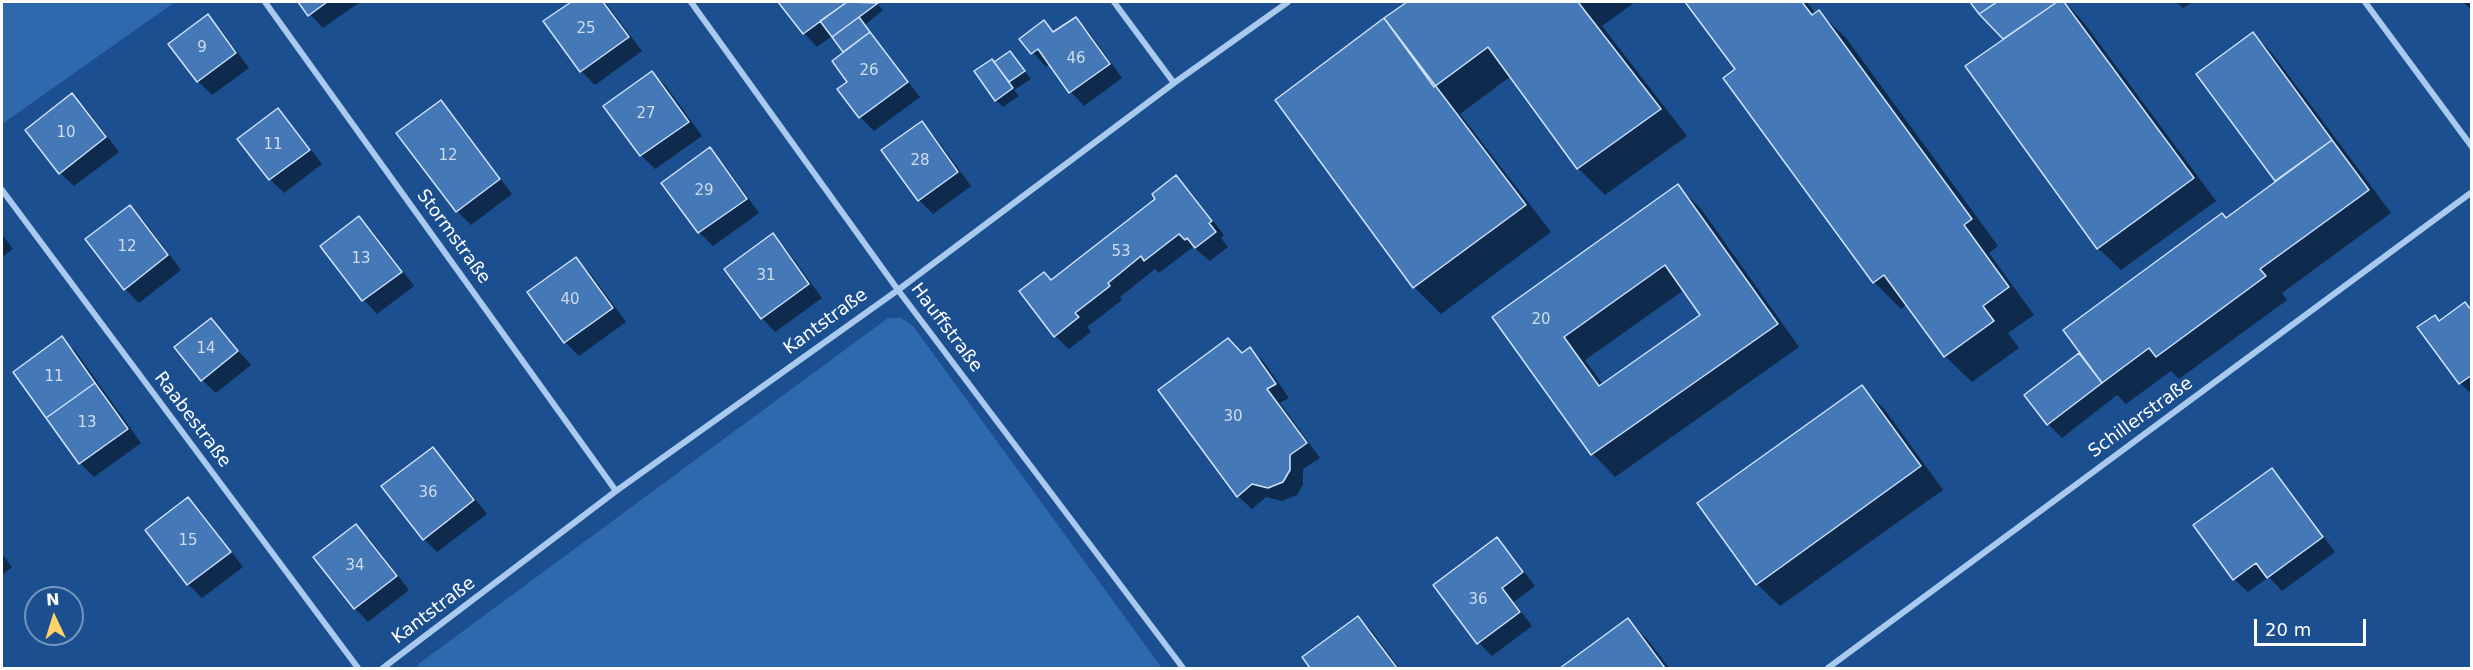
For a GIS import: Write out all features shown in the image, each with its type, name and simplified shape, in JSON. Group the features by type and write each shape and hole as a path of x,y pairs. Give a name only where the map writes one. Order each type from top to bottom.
{"street":[{"name":"Stormstraße","path":"265,2 616,491"},
{"name":"Hauffstraße","path":"691,2 898,290 1183,669"},
{"path":"1114,2 1174,82"},
{"name":"Kantstraße","path":"383,669 616,491 898,290 1174,82 1288,2"},
{"path":"2365,2 2472,147"},
{"name":"Raabestraße","path":"2,190 358,669"},
{"name":"Schillerstraße","path":"1828,669 2472,192"}],"shaded area":[{"path":"2,2 175,2 2,124"},
{"path":"888,318 901,318 913,326 1162,668 420,668 417,665"}],"building":[{"path":"298,2 327,2 308,16"},
{"path":"571,2 603,2 629,37 580,72 543,21"},
{"path":"778,2 847,2 803,34"},
{"path":"847,2 878,3 832,37 820,21"},
{"path":"1407,2 1578,2 1661,109 1577,169 1488,47 1434,87 1384,18"},
{"path":"1685,2 1802,2 1812,15 1819,10 1972,219 1964,225 2009,287 1983,306 1994,321 1944,357 1884,275 1873,283 1723,78 1735,69"},
{"path":"1970,2 1997,2 1979,14"},
{"path":"1997,2 2057,2 2003,39 1979,14"},
{"path":"2057,2 2064,2 2194,178 2097,249 1965,66"},
{"path":"208,14 236,53 197,82 168,44"},
{"path":"859,17 870,32 843,52 832,37"},
{"path":"1076,17 1110,64 1069,93 1038,49 1031,54 1019,39 1044,20 1053,32"},
{"path":"1384,18 1526,205 1413,288 1275,100"},
{"path":"870,32 908,82 859,118 837,89 847,82 832,61"},
{"path":"2253,32 2332,140 2275,181 2196,74"},
{"path":"1010,51 1025,71 1009,82 994,62"},
{"path":"992,59 1013,88 995,101 974,71"},
{"path":"652,71 689,122 640,156 603,106"},
{"path":"72,93 106,137 59,174 25,130"},
{"path":"441,100 500,179 456,212 396,133"},
{"path":"278,108 310,150 269,180 237,139"},
{"path":"922,121 958,172 918,201 881,150"},
{"path":"2332,140 2369,190 2260,269 2266,276 2156,357 2149,348 2102,383 2063,330 2222,213 2226,218"},
{"path":"710,147 747,199 698,233 661,183"},
{"path":"1176,175 1212,221 1209,223 1216,232 1195,248 1187,238 1185,240 1179,234 1144,261 1141,256 1108,283 1110,286 1075,313 1079,317 1054,337 1019,291 1044,272 1051,280 1155,199 1152,194"},
{"path":"1678,184 1778,324 1591,455 1492,317","holes":["1665,265 1700,315 1599,386 1564,337"]},
{"path":"130,205 168,255 124,290 85,239"},
{"path":"359,216 402,272 362,301 320,246"},
{"path":"773,233 809,284 761,319 724,269"},
{"path":"576,257 613,308 564,343 527,292"},
{"path":"2465,302 2472,311 2472,375 2459,384 2417,327 2435,315 2439,321"},
{"path":"211,318 238,351 201,381 174,347"},
{"path":"62,336 95,383 46,418 13,372"},
{"path":"1228,338 1242,353 1250,347 1276,384 1267,389 1307,443 1290,455 1290,470 1283,482 1268,488 1252,484 1237,497 1158,390"},
{"path":"2079,353 2102,383 2047,425 2024,395"},
{"path":"95,383 128,429 79,464 46,418"},
{"path":"1862,385 1921,466 1756,585 1697,503"},
{"path":"433,447 474,500 423,540 381,486"},
{"path":"2272,468 2323,537 2267,578 2256,563 2233,580 2193,525"},
{"path":"188,497 231,552 187,585 145,530"},
{"path":"356,524 397,576 354,609 313,557"},
{"path":"1497,537 1523,572 1502,588 1520,612 1477,644 1433,585"},
{"path":"1358,616 1397,668 1310,668 1302,657"},
{"path":"1628,618 1665,668 1560,668"}]}
